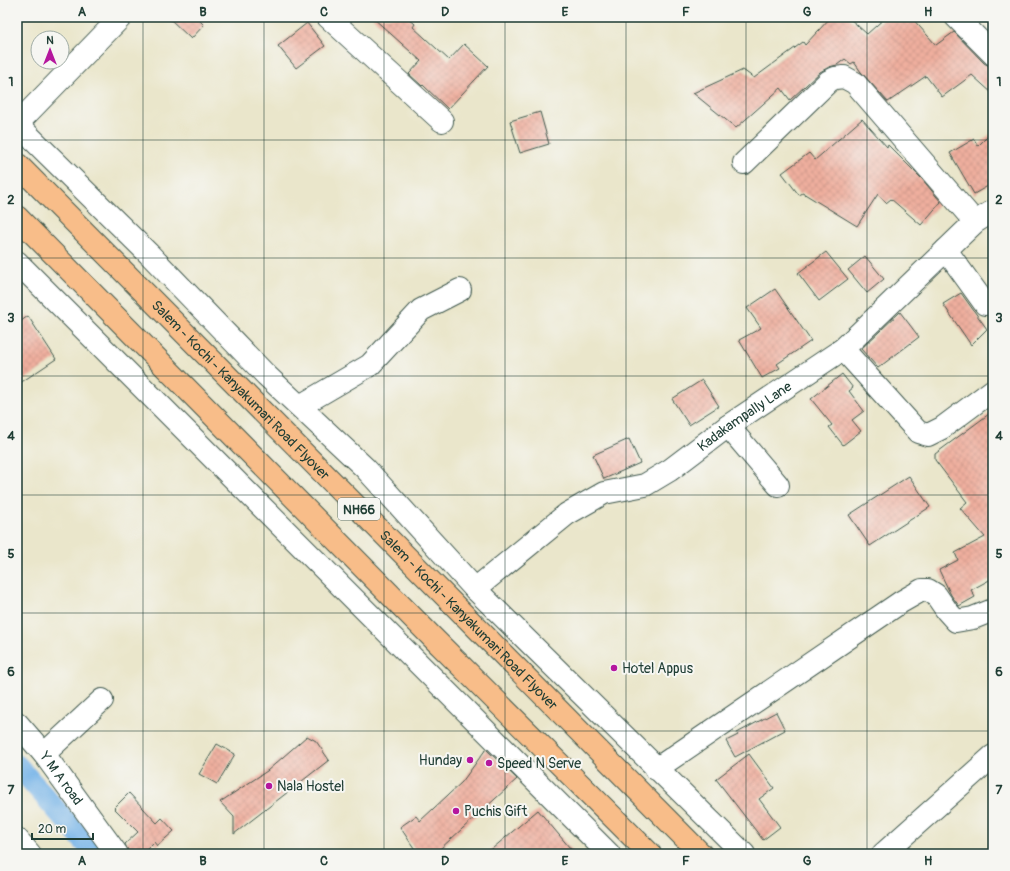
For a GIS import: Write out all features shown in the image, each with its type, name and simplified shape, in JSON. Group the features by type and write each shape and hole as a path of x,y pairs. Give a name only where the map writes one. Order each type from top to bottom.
{"highway":[{"name":"Salem - Kochi - Kanyakumari Road Flyover","path":"17,164 701,854"},
{"name":"NH66","path":"17,217 433,638 650,854"}],"street":[{"path":"121,17 17,124 149,254 266,375 365,468 475,589 656,769 744,854"},
{"path":"329,17 442,121"},
{"path":"956,17 993,54"},
{"path":"744,163 829,81 835,78 844,77 855,83 984,217"},
{"name":"Kadakampally Lane","path":"475,589 566,514 604,493 645,485 670,470 728,426 843,349 946,250 984,217"},
{"path":"946,250 985,304"},
{"path":"17,262 609,854"},
{"path":"300,406 370,364 421,310 460,290"},
{"path":"843,349 918,432 928,435 942,428 993,390"},
{"path":"728,426 778,485"},
{"path":"656,769 901,602 922,590 928,590 936,595 956,621 973,618 993,610"},
{"path":"44,754 102,700"},
{"name":"Y M A road","path":"17,723 44,754 117,854"},
{"path":"883,854 993,756"},
{"path":"17,839 30,854"}],"building":[{"path":"168,17 196,17 204,25 191,39"},
{"path":"372,17 407,17 415,24 413,27 449,60 464,44 488,66 448,109 409,74 421,61"},
{"path":"831,17 848,17 867,34 886,17 911,17 936,45 954,32 984,63 989,66 993,66 993,94 972,75 942,97 926,76 888,102 854,62 851,64 845,59 837,65 820,72 790,100 781,88 736,128 693,93 743,70 754,78 803,42 805,45"},
{"path":"307,23 325,46 296,68 278,46"},
{"path":"540,112 549,144 520,153 510,121"},
{"path":"862,119 887,147 888,145 922,179 941,202 921,225 891,199 886,203 878,194 857,226 803,193 799,195 782,173 809,153 815,160"},
{"path":"993,131 993,183 974,194 950,153 974,139 978,146"},
{"path":"826,252 848,279 819,301 798,273"},
{"path":"865,256 884,279 867,293 848,270"},
{"path":"775,289 811,341 777,364 780,368 762,378 739,340 761,328 747,308"},
{"path":"961,293 987,329 971,345 943,304"},
{"path":"900,312 919,337 878,368 861,349"},
{"path":"28,316 56,359 17,385 17,324"},
{"path":"842,374 853,388 849,391 864,411 852,420 861,431 843,445 829,427 832,425 811,399"},
{"path":"702,380 719,406 689,425 672,399"},
{"path":"993,411 993,578 971,590 975,597 959,606 951,595 939,570 958,560 955,553 985,537 960,508 967,502 935,460 935,454"},
{"path":"629,439 640,463 604,479 593,455"},
{"path":"909,476 930,507 870,546 849,515"},
{"path":"776,712 785,730 735,757 726,741 738,735 737,733"},
{"name":"Nala Hostel","path":"307,736 316,741 329,760 234,834 234,817 220,802 267,771"},
{"path":"217,744 235,754 217,784 199,774"},
{"path":"486,749 517,779 440,849 433,854 418,854 400,827 416,816 420,821 462,782"},
{"path":"749,754 774,788 759,799 780,827 763,840 716,779"},
{"path":"129,793 157,823 162,818 174,831 157,846 154,842 142,854 129,854 125,844 138,832 114,808"},
{"path":"538,810 575,854 486,854"}],"waterway":[{"path":"17,765 95,854"}],"place":[{"name":"Hotel Appus","path":"614,668"},
{"name":"Hunday","path":"470,760"},
{"name":"Speed N Serve","path":"489,763"},
{"name":"Nala Hostel","path":"269,786"},
{"name":"Puchis Gift","path":"456,811"}]}
